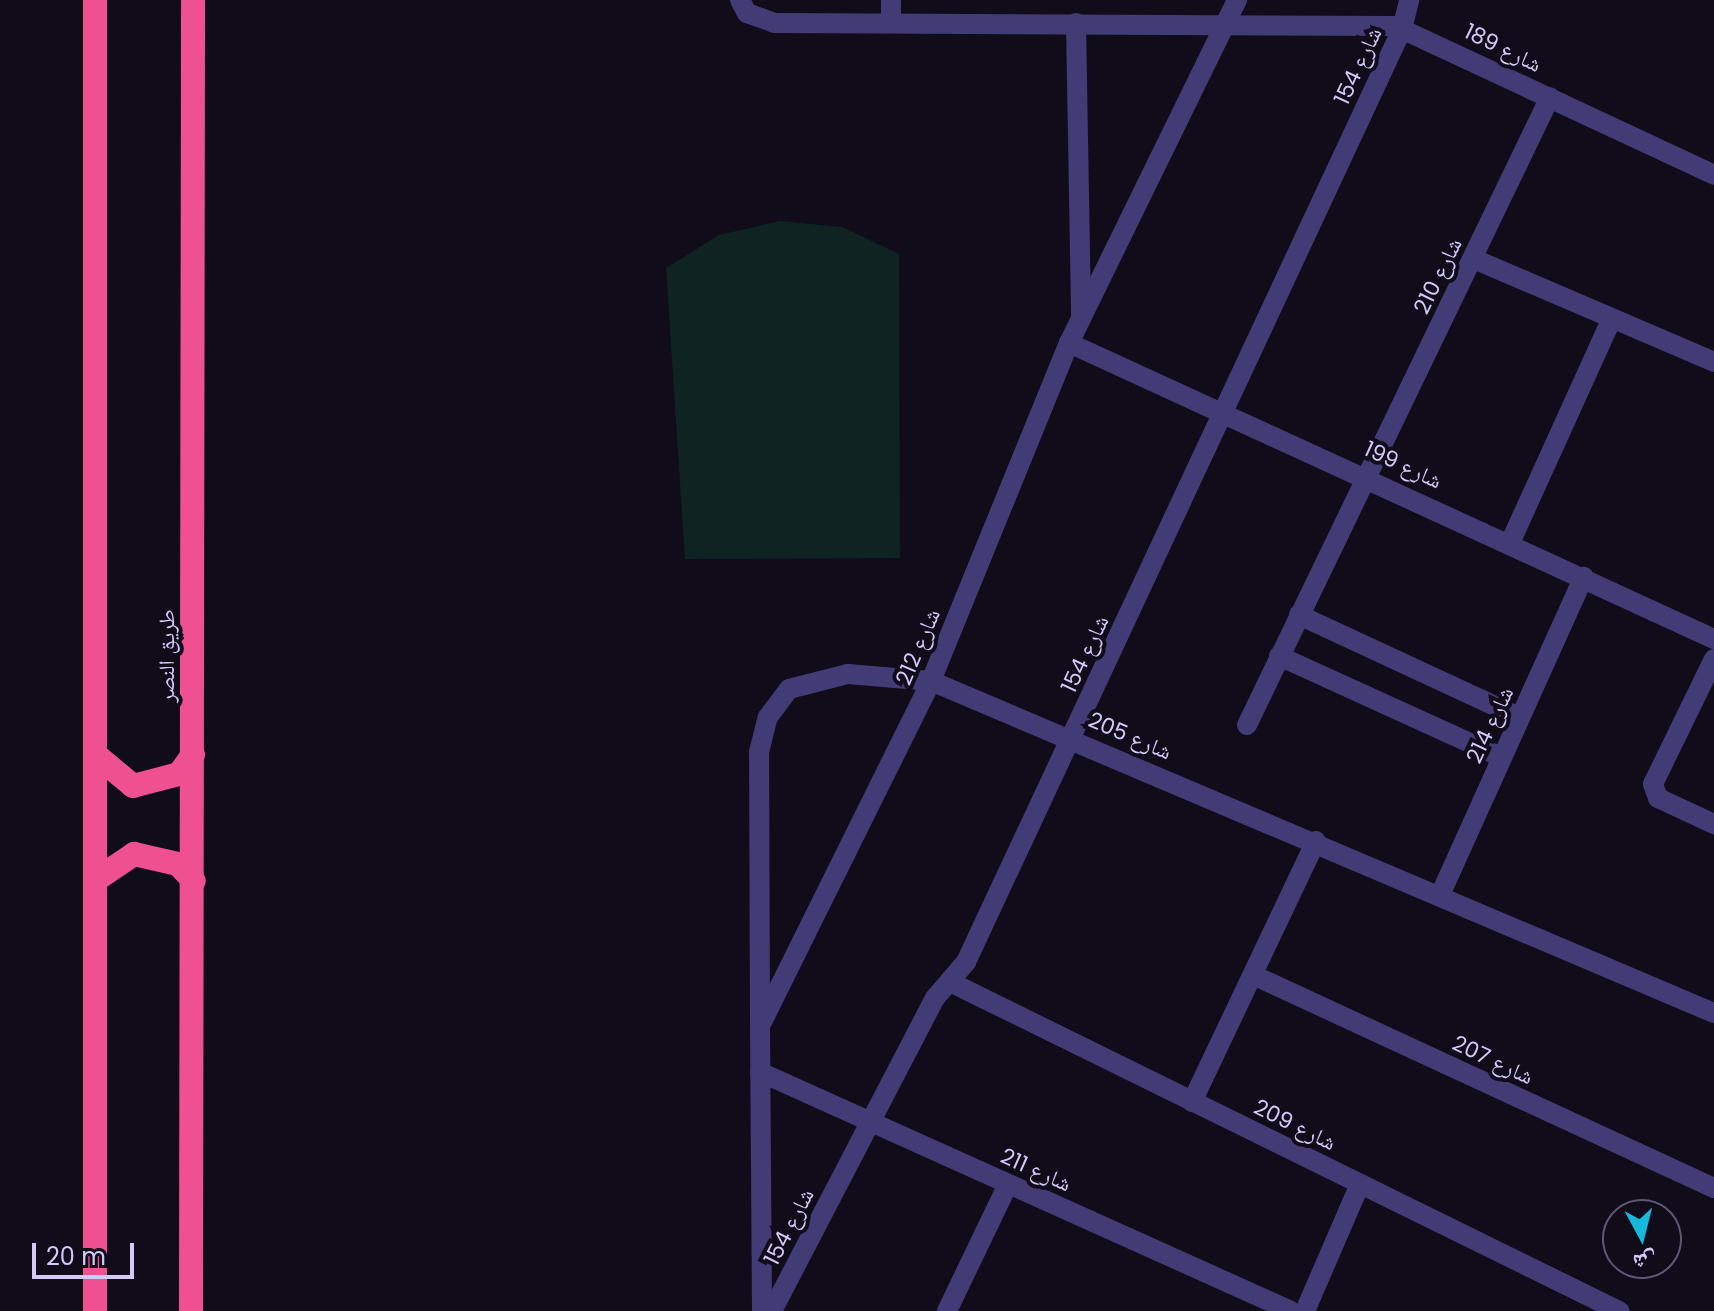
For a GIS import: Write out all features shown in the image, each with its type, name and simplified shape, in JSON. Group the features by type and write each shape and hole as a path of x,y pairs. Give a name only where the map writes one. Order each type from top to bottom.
{"highway":[{"path":"95,0 95,1311"},
{"name":"طريق النصر","path":"191,1311 193,0"},
{"path":"97,756 112,775 133,786 179,774 193,755"},
{"path":"97,879 134,854 178,864 194,881"}],"street":[{"name":"شارع 189","path":"740,0 747,13 774,23 1228,23 1402,29 1714,175"},
{"path":"891,0 891,23"},
{"name":"شارع 212","path":"762,1311 760,1026 931,681 1069,343 1237,0"},
{"name":"شارع 154","path":"772,1311 870,1122 950,982 1073,738 1402,29 1409,0"},
{"path":"1076,23 1082,318"},
{"name":"شارع 210","path":"1247,725 1550,97"},
{"path":"1474,259 1714,362"},
{"path":"1510,543 1611,320"},
{"name":"شارع 199","path":"1069,343 1366,474 1714,639"},
{"name":"شارع 214","path":"1441,893 1584,577"},
{"path":"1299,615 1519,717"},
{"path":"1279,656 1501,757"},
{"path":"1714,659 1653,784 1658,798 1714,824"},
{"name":"شارع 205","path":"760,1026 759,752 768,717 789,689 822,677 931,681 1441,893 1714,1013"},
{"path":"1192,1102 1316,841"},
{"name":"شارع 207","path":"1253,975 1714,1188"},
{"name":"شارع 209","path":"950,982 1619,1311"},
{"name":"شارع 211","path":"760,1072 1291,1311"},
{"path":"947,1311 1008,1184"},
{"path":"1305,1311 1360,1184"}],"green space":[{"path":"780,221 842,227 899,254 900,558 685,559 666,268 719,235"}]}
